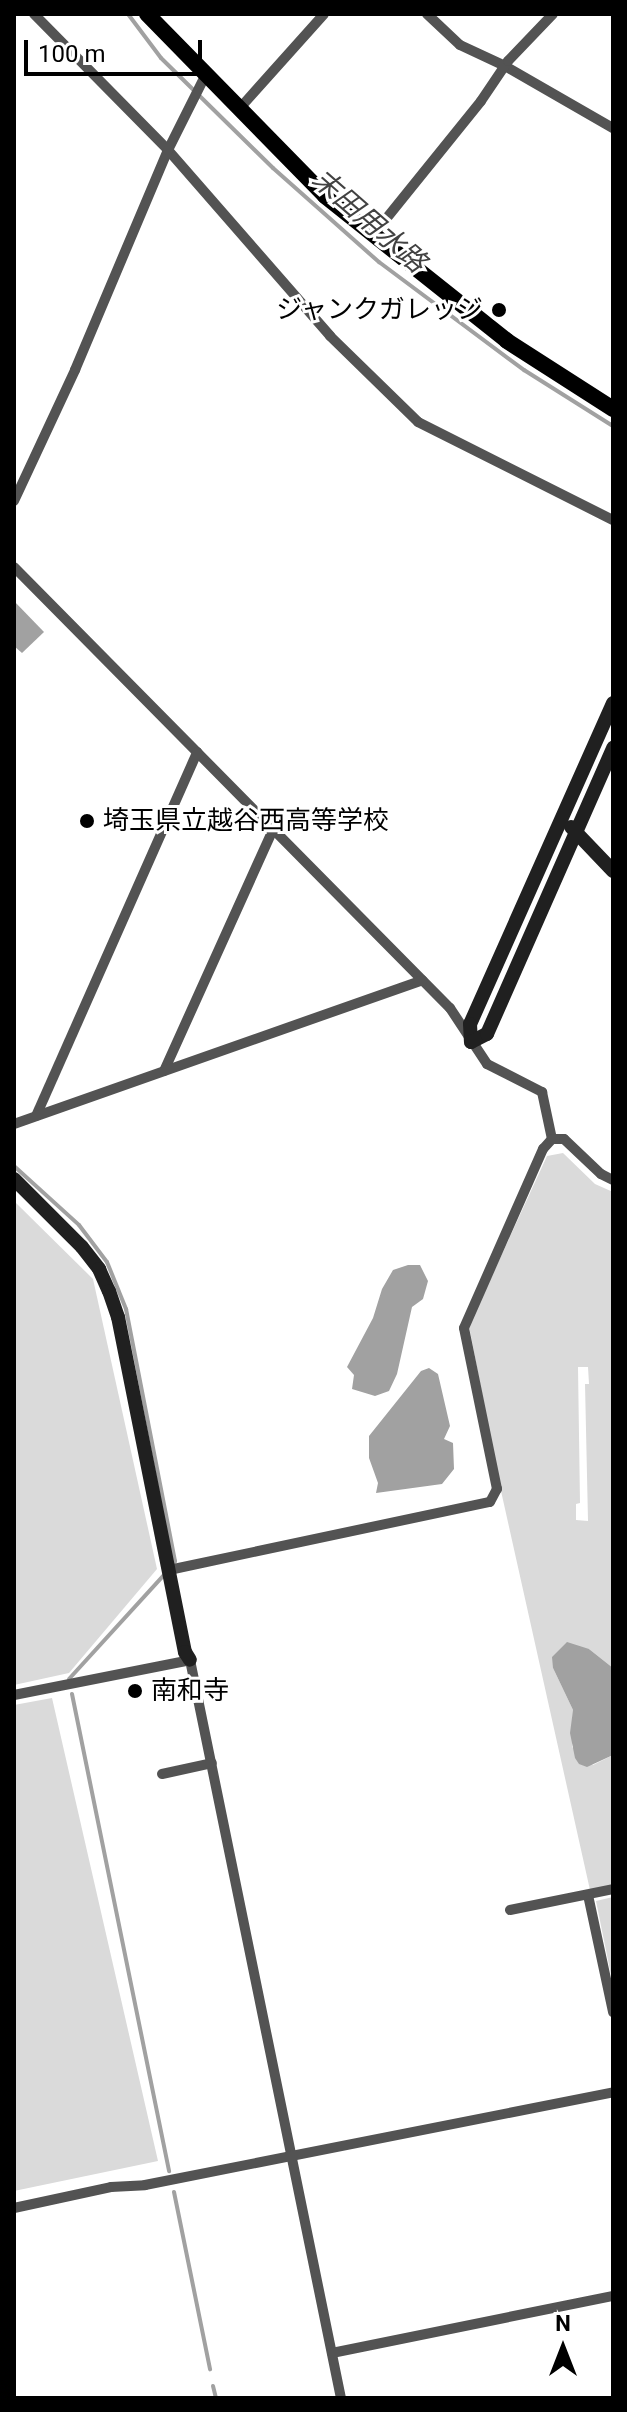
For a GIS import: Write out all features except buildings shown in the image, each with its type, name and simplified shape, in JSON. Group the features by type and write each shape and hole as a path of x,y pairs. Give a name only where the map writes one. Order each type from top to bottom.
{"main road":[{"path":"147,14 199,85 240,108 325,196 507,341 612,406"}],"street":[{"path":"34,14 168,150 330,336 418,422 613,520"},
{"path":"240,108 324,14"},
{"path":"427,14 460,45 505,66 613,128"},
{"path":"373,235 505,66 553,14"},
{"path":"14,501 75,370 168,150 199,85"},
{"path":"14,567 450,1008 487,1064 542,1092 552,1139"},
{"path":"471,1042 470,1024 613,703"},
{"path":"471,1042 487,1034 613,748"},
{"path":"36,1116 197,752"},
{"path":"562,818 613,871"},
{"path":"164,1071 273,830"},
{"path":"14,1124 422,980"},
{"path":"169,1570 490,1502 497,1496 464,1328 543,1149 552,1139 564,1139 601,1174 613,1180"},
{"path":"14,1179 82,1247 99,1269 118,1317 341,2398"},
{"path":"14,1695 190,1660"},
{"path":"162,1774 212,1763"},
{"path":"510,1910 613,1889"},
{"path":"588,1895 613,2012"},
{"path":"14,2208 613,2092"},
{"path":"332,2353 613,2296"}],"shaded area":[{"path":"14,601 44,632 22,653 14,646"},
{"path":"563,1153 595,1184 613,1192 613,1668 589,1649 553,1668 573,1710 572,1747 593,1765 613,1755 613,1885 590,1890 499,1482 469,1326 547,1156","holes":["578,1367 588,1367 589,1384 585,1384 588,1521 576,1520 576,1504 580,1503"]},
{"path":"14,1201 93,1279 157,1569 69,1673 14,1685"},
{"path":"420,1265 428,1281 423,1299 412,1307 397,1374 389,1391 375,1396 352,1389 354,1375 347,1367 373,1318 382,1289 393,1270"},
{"path":"429,1368 438,1374 450,1426 444,1439 453,1443 454,1469 442,1484 376,1493 378,1483 369,1458 369,1436 421,1371"},
{"path":"567,1642 589,1649 613,1668 613,1755 587,1767 575,1758 570,1733 573,1710 553,1668 552,1657"},
{"path":"52,1698 158,2161 14,2191 14,1705"},
{"path":"613,1897 613,1985 596,1901"}],"waterway":[{"name":"末田用水路","path":"128,14 161,58 273,168 379,262 524,370 613,426"},
{"path":"14,1166 79,1225 107,1262 126,1309 175,1561 173,1564"},
{"path":"69,1679 165,1574"},
{"path":"72,1694 169,2171"},
{"path":"174,2192 210,2369"},
{"path":"213,2386 216,2398"}],"place":[{"name":"ジャンクガレッジ","path":"499,310"},
{"name":"埼玉県立越谷西高等学校","path":"87,821"},
{"name":"南和寺","path":"135,1691"}]}
